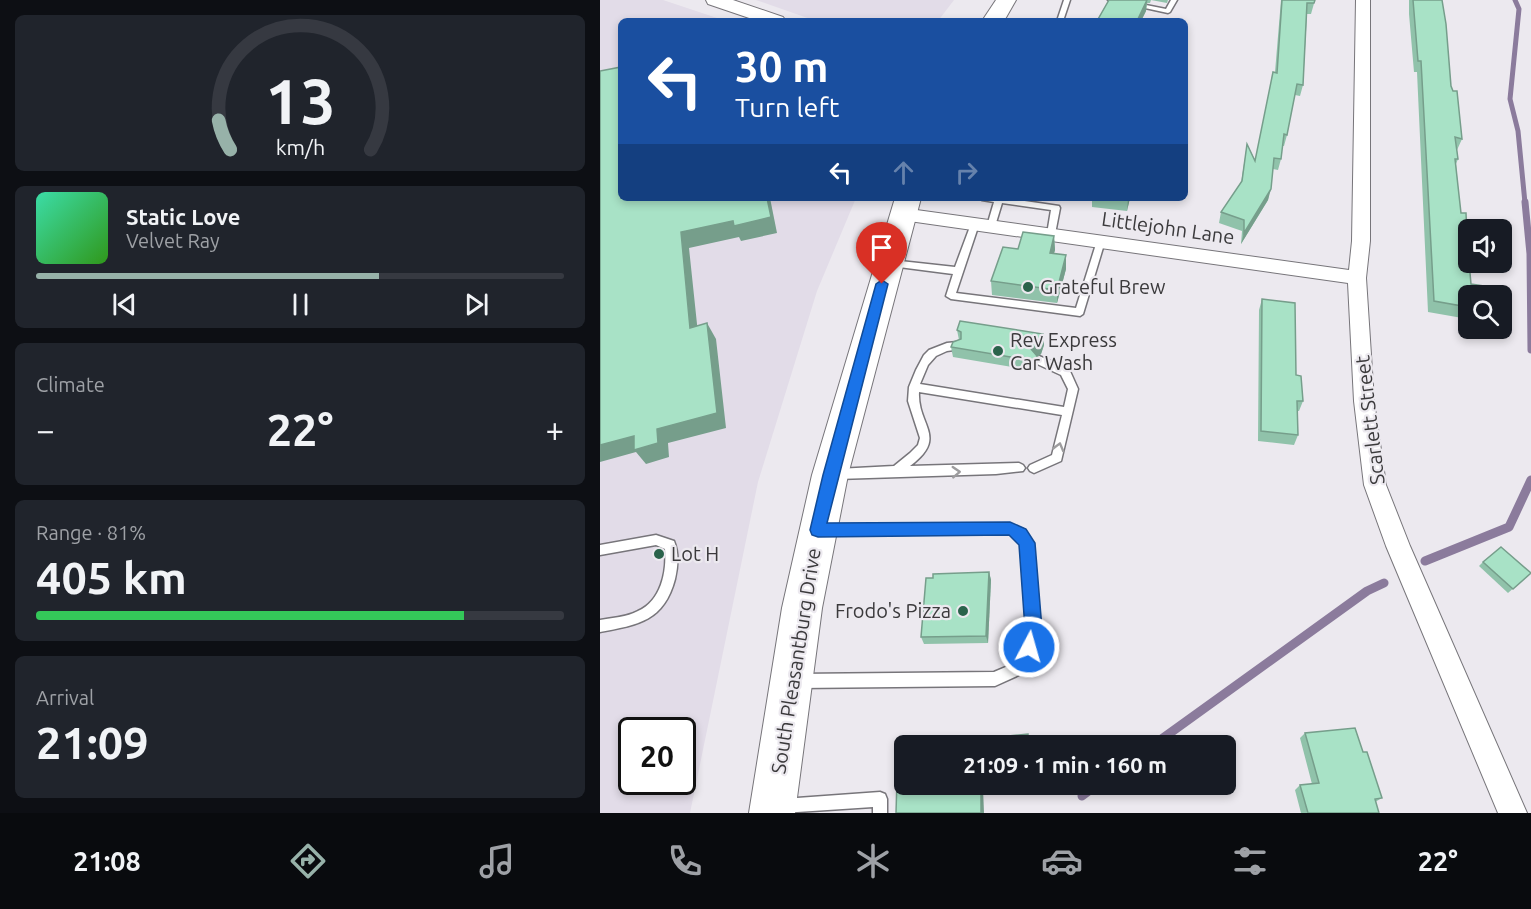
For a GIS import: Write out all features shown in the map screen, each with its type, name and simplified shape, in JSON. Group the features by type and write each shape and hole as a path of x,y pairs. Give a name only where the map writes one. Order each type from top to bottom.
{"main road":[{"path":"715,0 767,18"},
{"path":"995,18 1006,0"},
{"name":"South Pleasantburg Drive","path":"772,810 791,681 830,475 905,206"}],"street":[{"name":"Scarlett Street","path":"1364,0 1361,241 1357,278 1364,401 1375,485 1398,546 1513,813"},
{"name":"Littlejohn Lane","path":"905,206 983,225 1357,278"}],"lane":[{"path":"1061,18 1067,0"},
{"path":"1111,0 1168,11 1174,0"},
{"path":"998,201 958,271 951,296 1080,312 1101,241"},
{"path":"1006,201 1056,208 1051,234"},
{"path":"888,263 958,271"},
{"path":"898,469 918,456 924,446 924,430 912,395 925,358 942,346 957,346"},
{"path":"1034,468 1057,458 1073,389 1065,372 1039,360"},
{"path":"914,387 1067,412"},
{"path":"830,475 898,469 942,472 1019,468"},
{"path":"791,681 995,680 1025,665 1034,629 1027,543 1021,534 1010,529 818,530"},
{"path":"600,550 656,540 670,545 673,559 664,594 654,609 638,619 600,626"},
{"path":"772,810 880,799 880,813"}],"shaded area":[{"path":"600,0 663,0 717,18 618,18 618,201 855,201 817,291 758,482 696,784 696,717 618,717 618,795 694,795 690,813 600,813"},
{"path":"756,0 954,0 940,18 807,18"}],"building":[{"path":"1109,0 1147,0 1138,18 1099,18"},
{"path":"1282,0 1315,0 1314,3 1307,3 1303,85 1297,84 1287,135 1284,134 1281,159 1274,158 1271,189 1244,233 1244,220 1221,212 1242,181 1247,144 1255,161 1273,72 1277,73"},
{"path":"1413,0 1442,0 1451,86 1453,91 1457,91 1462,139 1455,137 1461,213 1466,213 1466,219 1458,219 1458,273 1470,273 1471,284 1477,285 1458,285 1458,305 1434,301 1421,61 1418,61"},
{"path":"618,68 618,201 768,201 771,217 734,226 733,221 681,232 690,328 707,323 717,413 657,429 658,443 634,450 634,436 600,445 600,71"},
{"path":"1023,232 1054,236 1050,253 1066,255 1057,290 991,281 1003,247 1018,249"},
{"path":"1262,299 1295,303 1296,375 1301,376 1303,401 1297,401 1298,435 1261,431"},
{"path":"960,321 1043,334 1041,344 1031,349 1037,356 1035,361 951,347 953,342 961,339 961,332 957,330"},
{"path":"1501,547 1531,573 1513,589 1483,562"},
{"name":"Frodo's Pizza","path":"989,572 986,636 921,637 926,578 933,578 933,574"},
{"path":"1355,728 1363,752 1367,752 1382,798 1375,799 1379,813 1308,813 1300,785 1319,783 1305,733"},
{"path":"897,795 981,795 981,813 896,813"}],"waterway":[{"path":"1515,0 1519,9 1510,99 1518,131 1525,203"},
{"path":"1525,202 1530,254 1531,350"},
{"path":"1425,561 1509,527 1531,480"},
{"path":"1167,735 1367,591 1384,583"}],"place":[{"name":"Grateful Brew","path":"1028,287"},
{"name":"Rev Express Car Wash","path":"998,351"},
{"name":"Lot H","path":"659,554"},
{"name":"Frodo's Pizza","path":"963,611"}],"route":[{"path":"882,284 830,475 818,530 1010,529 1021,534 1027,543 1034,629 1029,647"}]}
